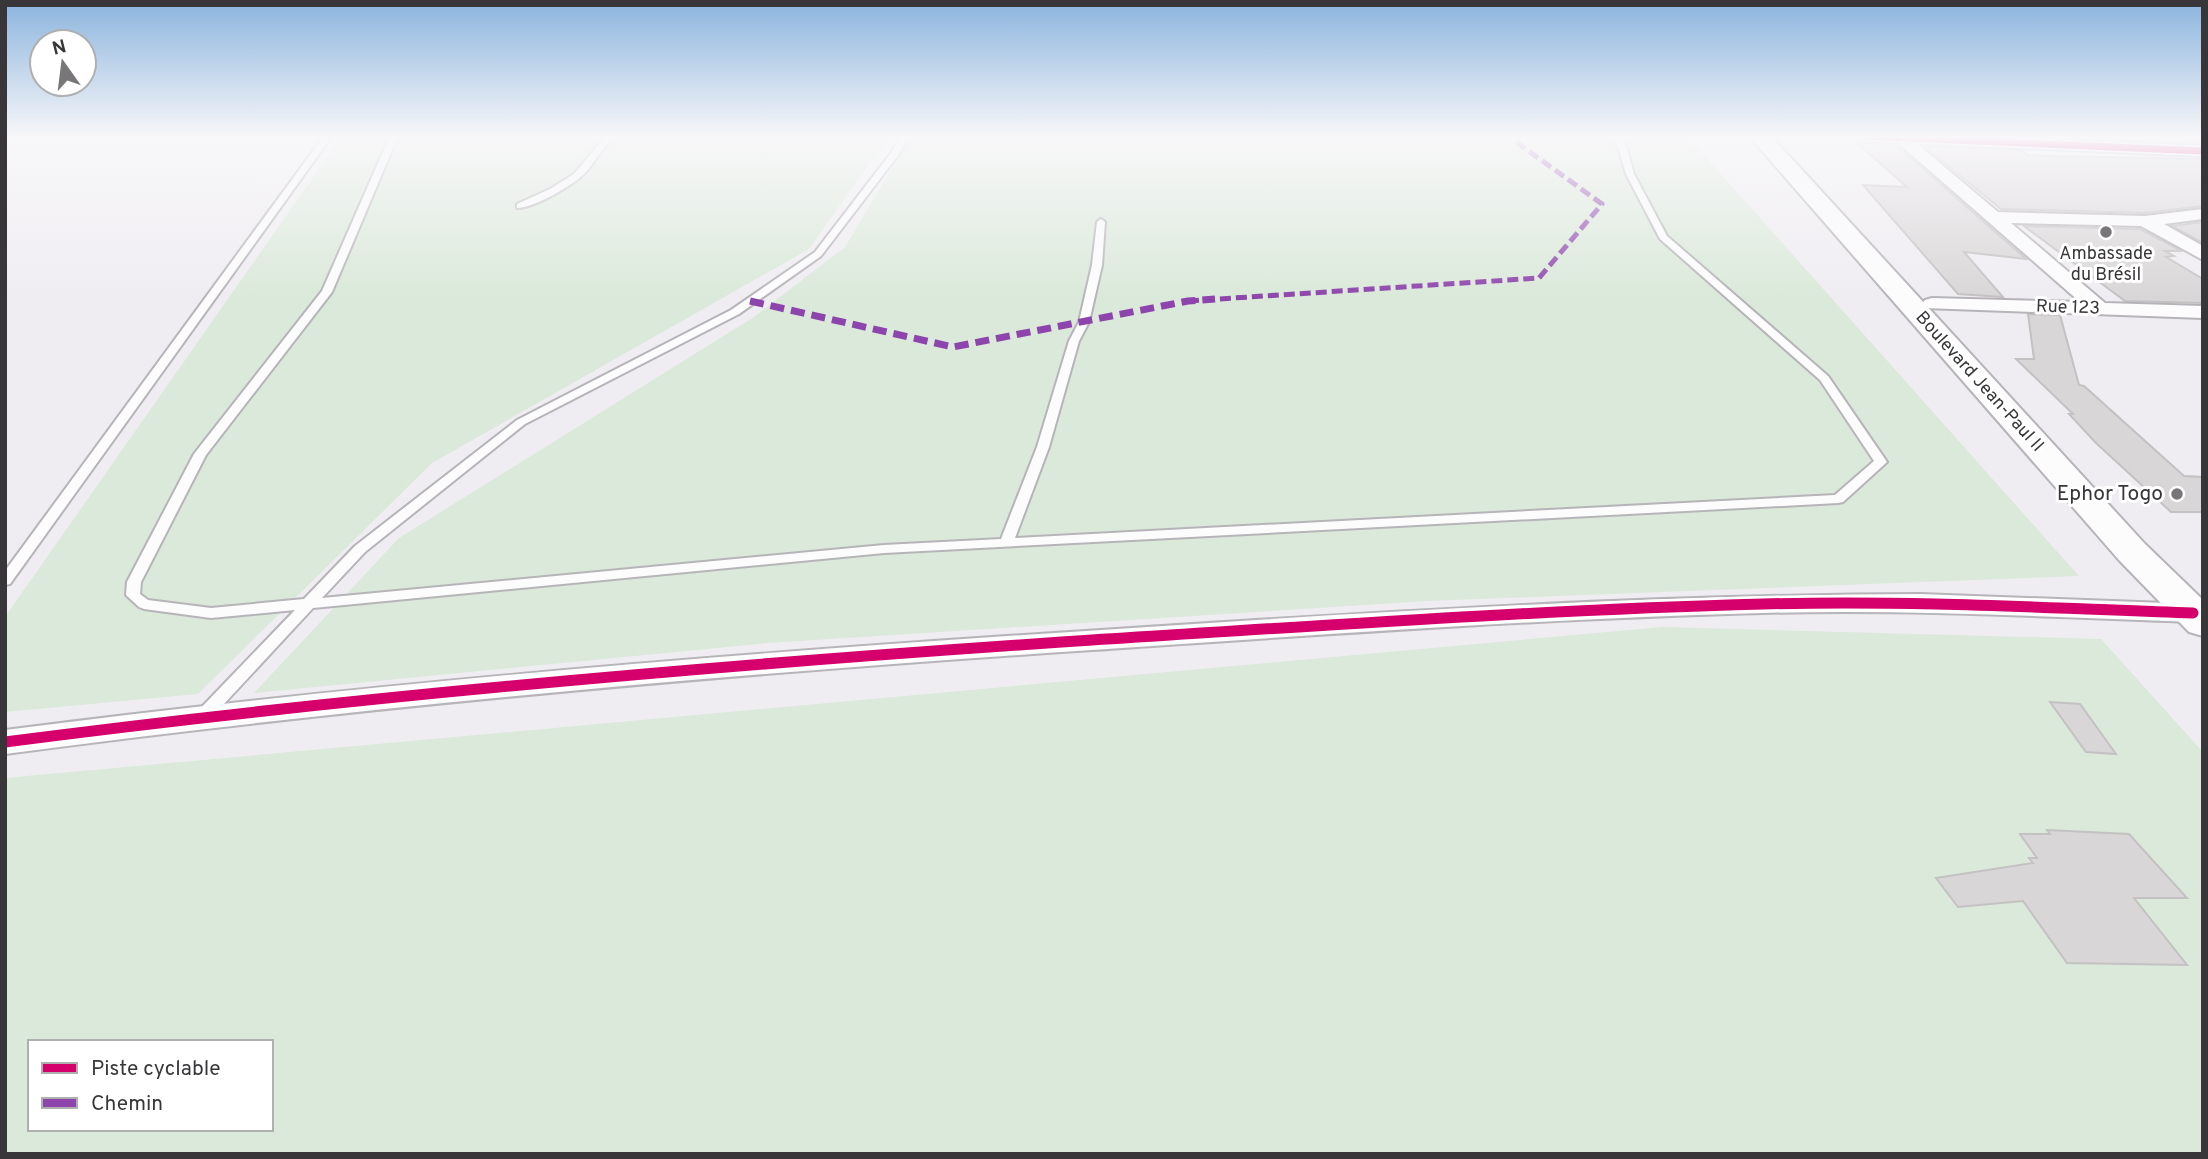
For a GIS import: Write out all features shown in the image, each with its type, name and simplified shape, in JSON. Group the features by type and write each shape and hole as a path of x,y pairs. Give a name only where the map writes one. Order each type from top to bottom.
{"main road":[{"name":"Boulevard Jean-Paul II","path":"1808,190 2132,552 2200,610"},
{"name":"Boulevard Jean-Paul II","path":"1826,190 1932,304 2200,610"}],"street":[{"path":"1964,190 2100,309"},
{"path":"1996,217 2145,221 2203,214"},
{"path":"2145,221 2203,254"},
{"name":"Rue 123","path":"1932,304 2203,312"},
{"path":"5,742 203,716 834,657 1110,638 1522,614 1737,605 1920,603 2200,610"},
{"path":"5,723 117,727"}],"lane":[{"path":"5,581 289,190"},
{"path":"371,190 327,292 200,454 134,582 133,595 144,604 211,613 884,549 1838,499 1881,462 1824,378 1663,237 1638,190"},
{"path":"520,206 552,190"},
{"path":"203,716 360,549 521,422 735,312 818,254 867,190"},
{"path":"1006,543 1042,447 1074,341 1084,322 1097,265 1101,222"}],"green space":[{"path":"304,190 851,190 809,249 432,463 198,694 5,712 5,617"},
{"path":"879,190 1735,190 2079,576 1427,601 768,643 254,693 399,538 754,317 845,247"},
{"path":"1662,627 2101,639 2203,752 2203,1154 5,1154 5,778"}],"building":[{"path":"1867,190 1947,190 2026,259 1964,252 2003,297 1958,294"},
{"path":"1978,190 2203,190 2203,206 2145,213 2001,209"},
{"path":"2203,222 2203,243 2172,226"},
{"path":"2024,226 2140,229 2182,251 2165,251 2174,256 2166,257 2203,279 2203,303 2125,301"},
{"path":"2028,314 2060,315 2079,385 2084,386 2184,476 2203,477 2203,512 2171,512 2096,443 2069,414 2073,414 2016,359 2034,359"},
{"path":"2050,702 2080,704 2116,754 2086,752"},
{"path":"2047,830 2129,834 2187,898 2134,898 2187,965 2067,963 2023,901 1958,907 1936,878 2033,863 2029,858 2037,858 2020,834 2050,834"}],"marked path":[{"path":"750,301 953,347 1188,301 1539,278 1602,204 1583,190"}],"cycle path":[{"path":"5,742 203,716 834,657 1308,626 1763,604 1920,603 2193,613"}],"place":[{"name":"Ambassade du Brésil","path":"2106,232"},
{"name":"Ephor Togo","path":"2177,494"}]}
